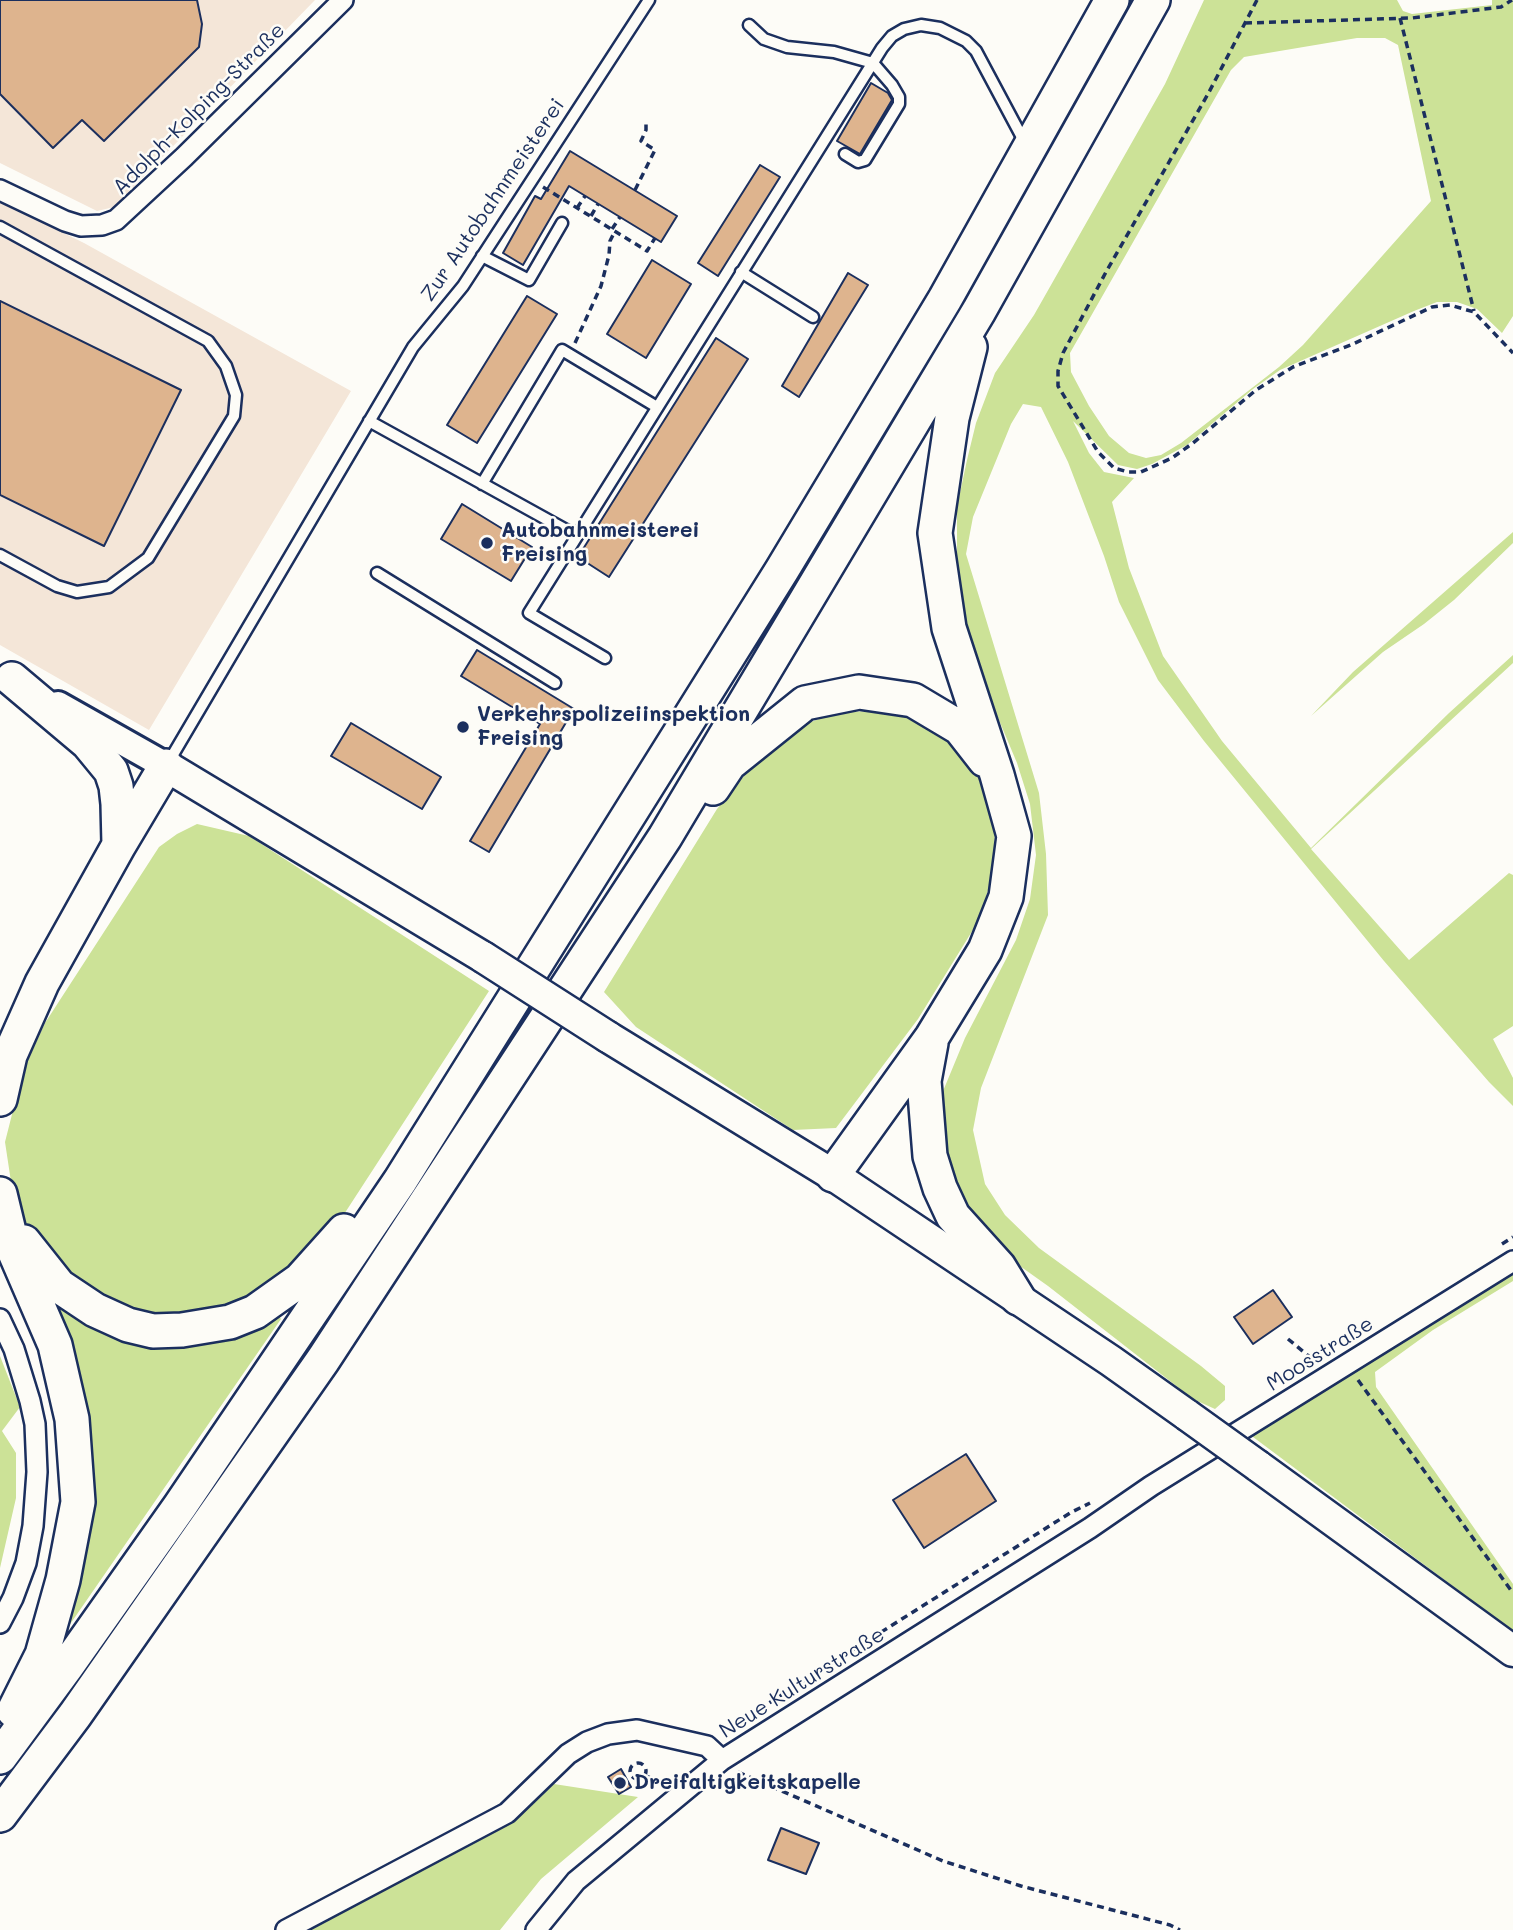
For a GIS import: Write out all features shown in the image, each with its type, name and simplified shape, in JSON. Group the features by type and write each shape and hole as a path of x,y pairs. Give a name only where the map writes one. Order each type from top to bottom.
{"highway":[{"path":"0,1757 172,1517 400,1181 782,570 945,299 1112,0"},
{"path":"0,1815 75,1715 323,1360 665,837 979,311 1153,0"},
{"path":"833,1175 932,1037 985,950 1006,897 1014,836 998,775 949,628 935,533 952,418 979,311"},
{"path":"6,676 88,743 111,771 118,804 119,845"},
{"path":"665,837 694,816 729,764 805,703 859,692 913,700 960,728 998,775"},
{"path":"0,1099 10,1055 42,983 166,766"},
{"path":"932,1037 924,1081 930,1156 940,1188 953,1216 999,1267 1018,1298"},
{"path":"4,1207 34,1257 59,1286 95,1310 128,1325 153,1331 181,1330 230,1322 278,1297 300,1280 324,1255 364,1206 400,1181"},
{"path":"0,1730 43,1655 63,1580 78,1502 72,1419 55,1345 13,1248 4,1207"}],"main road":[{"path":"6,676 166,766 483,957 833,1175 1187,1415 1513,1651"}],"street":[{"name":"Adolph-Kolping-Straße","path":"0,190 81,226 102,225 116,220 130,210 343,0"},
{"name":"Moosstraße","path":"1152,1486 1513,1261"},
{"path":"0,1319 30,1401 35,1424 37,1472 33,1527 26,1563 0,1623"},
{"name":"Neue Kulturstraße","path":"286,1930 507,1813 568,1754 587,1742 608,1734 637,1730 708,1746 722,1760 1090,1528 1152,1486"},
{"path":"536,1930 576,1881 722,1760"}],"lane":[{"name":"Zur Autobahnmeisterei","path":"166,766 413,347 463,286 649,0"},
{"path":"750,25 764,39 786,47 834,52 873,63 892,85 899,97 899,104 865,160 858,162 845,154"},
{"path":"605,657 529,613 741,272 892,36 904,29 921,25 940,28 966,41 976,51 1029,151"},
{"path":"482,256 529,280 562,223"},
{"path":"0,227 208,341 226,366 236,395 234,416 148,558 109,587 76,592 57,586 0,555"},
{"path":"741,272 813,317"},
{"path":"482,484 562,350 657,407"},
{"path":"369,421 577,536"},
{"path":"377,572 555,683"}],"path":[{"path":"1257,0 1208,94 1063,353 1058,371 1058,386 1098,452 1114,468 1141,472 1172,458 1256,390 1293,367 1353,344 1432,307 1450,305 1474,312"},
{"path":"1245,23 1400,18 1501,7 1511,0"},
{"path":"1400,18 1474,312 1513,353"},
{"path":"635,190 655,150 641,141 646,122"},
{"path":"532,180 647,251 655,238"},
{"path":"577,208 585,196"},
{"path":"591,216 598,204"},
{"path":"569,354 596,299 609,255 610,241 620,217"},
{"path":"1288,1339 1339,1369 1513,1593"},
{"path":"722,1760 743,1775 943,1861 1021,1886 1181,1930"},
{"path":"626,1778 636,1763 645,1767 644,1775 638,1779 631,1774"},
{"path":"644,1775 666,1785"}],"shaded area":[{"path":"0,0 315,0 114,207 97,211 0,163"},
{"path":"0,202 84,243 351,391 149,730 0,645"}],"green space":[{"path":"1204,0 1397,0 1403,11 1412,14 1492,5 1492,0 1513,0 1513,316 1502,333 1477,309 1457,302 1437,302 1280,370 1253,389 1187,445 1137,469 1118,465 1073,421 1089,453 1104,472 1134,478 1112,502 1129,568 1163,656 1222,741 1311,848 1449,713 1513,655 1513,663 1311,849 1409,960 1509,873 1513,875 1513,1026 1493,1039 1513,1078 1513,1106 1384,961 1204,741 1158,680 1119,602 1068,462 1041,407 1023,404 1011,424 973,517 966,554 1039,793 1046,854 1048,915 981,1088 973,1130 985,1184 1005,1215 1039,1248 1225,1386 1225,1400 1215,1409 1193,1399 1003,1254 974,1222 958,1192 946,1153 941,1096 965,1038 1016,940 1030,899 1036,855 1030,804 1017,763 978,670 964,619 957,577 957,507 967,460 976,423 995,373 1034,315 1165,84","holes":["1357,38 1385,38 1398,45 1431,201 1303,345 1279,367 1181,443 1161,455 1146,458 1129,453 1109,436 1089,406 1071,372 1070,353 1231,70 1244,57"]},
{"path":"1513,532 1513,543 1454,600 1383,652 1311,716 1353,672"},
{"path":"884,711 917,720 948,738 971,761 987,788 995,822 994,870 979,920 918,1019 836,1128 793,1130 636,1027 604,992 717,809 761,755 800,726 838,712"},
{"path":"197,824 249,836 489,991 326,1242 252,1306 175,1324 99,1305 29,1233 13,1195 5,1142 23,1071 45,1023 159,847"},
{"path":"31,1273 119,1334 278,1314 281,1319 64,1633 90,1488"},
{"path":"1513,1273 1513,1281 1433,1330 1375,1372 1376,1387 1513,1584 1513,1631 1249,1434 1339,1376 1342,1380"},
{"path":"0,1356 20,1407 2,1431 16,1453 16,1498 0,1568"},
{"path":"554,1784 638,1797 541,1879 500,1930 307,1930 530,1807"}],"building":[{"path":"0,0 197,0 202,24 199,47 104,141 82,120 53,148 0,94"},
{"path":"871,83 888,93 892,100 860,154 837,141"},
{"path":"570,151 677,216 661,242 569,186 523,265 503,253 535,196 541,199"},
{"path":"760,165 780,177 718,276 698,263"},
{"path":"652,260 691,284 646,358 607,334"},
{"path":"848,273 868,285 799,397 782,386"},
{"path":"527,296 557,314 477,443 447,425"},
{"path":"0,301 181,390 104,546 0,495"},
{"path":"716,338 748,359 609,577 578,557"},
{"name":"Autobahnmeisterei Freising","path":"462,504 532,547 511,581 441,539"},
{"path":"477,650 574,709 489,852 470,841 540,724 461,676"},
{"path":"351,723 441,777 422,809 331,756"},
{"path":"1273,1290 1292,1317 1253,1344 1234,1317"},
{"path":"966,1454 996,1501 924,1548 893,1500"},
{"name":"Dreifaltigkeitskapelle","path":"621,1769 631,1787 619,1794 608,1777"},
{"path":"781,1828 819,1843 806,1874 768,1860"}],"place":[{"name":"Autobahnmeisterei Freising","path":"487,543"},
{"name":"Verkehrspolizeiinspektion Freising","path":"463,727"},
{"name":"Dreifaltigkeitskapelle","path":"620,1783"}]}
